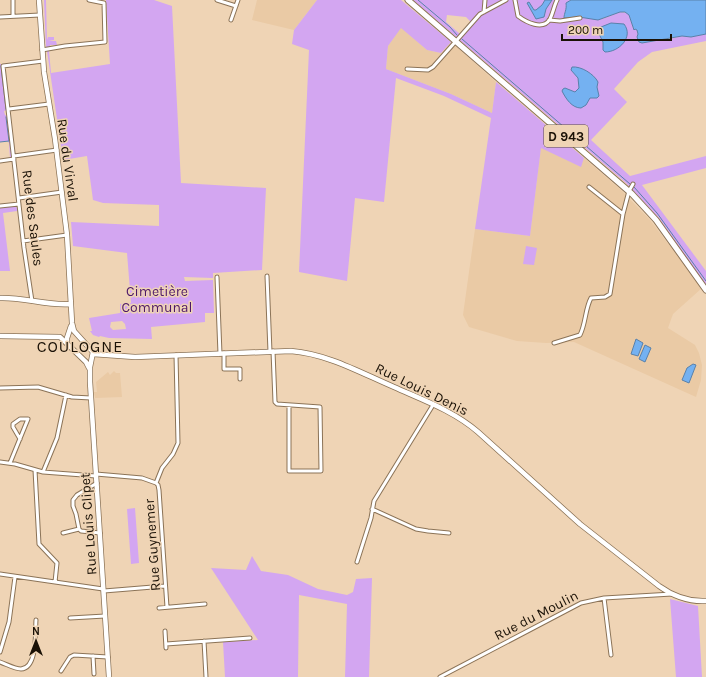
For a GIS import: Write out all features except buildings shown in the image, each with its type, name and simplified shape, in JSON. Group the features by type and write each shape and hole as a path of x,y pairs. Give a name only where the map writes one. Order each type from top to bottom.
{"main road":[{"name":"D 943","path":"408,0 629,191 656,220 706,290"}],"street":[{"path":"13,0 13,16"},
{"name":"Rue du Virval","path":"39,0 43,61 57,150 68,235 70,304 73,329 76,334"},
{"path":"42,50 105,42 104,3 89,0"},
{"path":"217,0 236,6"},
{"path":"231,20 238,0"},
{"path":"496,0 496,6"},
{"path":"407,69 428,70 433,67 480,14 506,0"},
{"path":"515,0 517,13 523,20 540,25 545,24 549,20 557,0"},
{"path":"484,12 485,1"},
{"path":"0,17 40,15"},
{"path":"549,20 560,21 580,18"},
{"name":"Rue des Saules","path":"32,301 23,241 3,66 43,61"},
{"path":"9,109 49,104"},
{"path":"0,161 14,157 57,150"},
{"path":"554,343 580,335 585,322 588,303 592,298 605,298 610,294 623,214 629,191 633,184"},
{"path":"589,187 623,214"},
{"path":"19,198 62,192"},
{"path":"0,206 19,204"},
{"path":"23,241 68,235"},
{"path":"267,276 275,402 277,404 320,407 321,471 290,471 289,405"},
{"path":"217,277 224,369 240,369 240,379"},
{"path":"0,298 12,298 50,304 70,304"},
{"name":"Rue du Virval","path":"67,342 72,323"},
{"path":"68,335 72,333 76,334 92,350 92,356 88,359 84,359"},
{"path":"0,336 57,336 67,342"},
{"name":"Rue Louis Clipet","path":"67,342 84,359 90,370"},
{"name":"Rue Louis Denis","path":"92,356 135,357 300,352 329,359 457,416 472,426 580,524 659,586 672,594 691,600 706,601"},
{"path":"0,462 10,463 43,472 144,478 156,483 162,468 173,454 178,443 176,355"},
{"name":"Rue Louis Clipet","path":"92,356 90,370 91,398 109,677"},
{"path":"0,388 38,387 66,395 91,398"},
{"path":"43,472 57,438 66,395"},
{"path":"358,562 371,518 373,503 433,405"},
{"path":"10,463 20,439 28,419 20,420 13,424 13,427 20,439"},
{"path":"35,470 39,544 57,563 55,582"},
{"path":"78,529 76,514 72,506 73,500 77,495 97,483"},
{"name":"Rue Guynemer","path":"156,483 159,490 167,607"},
{"path":"372,509 416,529 449,533"},
{"path":"63,534 78,529 81,531 100,533"},
{"path":"0,574 104,590 165,586"},
{"path":"0,652 9,622 15,576"},
{"name":"Rue du Moulin","path":"440,677 587,601 604,598 672,594"},
{"path":"604,598 611,655"},
{"path":"159,608 205,604"},
{"path":"70,618 105,616"},
{"path":"0,662 20,669 28,666 33,658 36,620"},
{"path":"165,631 166,646 204,641 250,638"},
{"path":"204,641 206,677"},
{"path":"61,671 72,655 108,657"},
{"path":"93,656 94,674"}],"shaded area":[{"path":"257,0 317,0 294,30 252,20"},
{"path":"401,27 427,50 441,53 451,42 496,82 492,113 451,94 386,69 388,46"},
{"path":"541,147 580,166 584,158 622,191 650,220 702,288 673,314 668,328 695,345 699,353 702,365 701,380 696,397 574,342 546,343 517,341 469,327 463,315 475,229 530,236"},
{"path":"114,371 116,373 120,373 122,397 95,398 94,392 97,392 96,382 108,372 110,375"}],"green space":[{"path":"44,0 46,0 47,40 48,37 54,37 54,40 48,41 56,41 57,45 50,45 50,47 46,48"},
{"name":"Cimetière Communal","path":"106,0 154,0 172,6 181,183 266,188 262,270 213,273 213,278 184,277 185,281 213,280 214,313 205,313 205,322 151,327 152,339 99,337 93,335 90,331 92,331 89,318 120,313 120,304 131,303 127,253 73,246 71,222 159,226 159,205 103,203 93,200 87,156 63,160 47,51 49,51 51,73 110,64","holes":["122,321 125,324 126,329 113,330 110,327 111,322"]},
{"path":"317,0 401,0 451,42 441,53 427,50 401,28 388,46 386,69 451,94 492,113 496,82 584,158 581,167 541,148 530,236 475,229 491,118 444,96 396,78 384,202 355,198 347,281 299,272 309,50 292,44 294,30"},
{"path":"413,0 545,0 536,11 529,2 527,3 535,17 544,17 546,9 552,0 571,0 567,5 564,15 565,18 579,17 602,19 620,12 627,13 629,15 633,28 637,30 638,34 665,40 682,36 691,37 706,34 706,41 652,52 638,62 614,89 627,102 591,140 630,176 706,156 706,168 642,185 706,271 706,285 659,218 626,183","holes":["447,15 466,17 471,22 460,34 446,22"]},
{"path":"0,64 7,110 4,111 5,115 8,116 12,155 10,158 9,143 7,141 0,142"},
{"path":"15,206 17,211 3,213 10,271 0,271 0,207"},
{"path":"526,246 537,248 534,265 523,264"},
{"path":"135,508 139,563 131,564 127,509"},
{"path":"252,556 261,571 288,575 318,589 347,595 353,592 356,579 372,578 369,677 345,677 347,604 299,595 298,677 225,677 223,642 258,640 211,568 246,570"},
{"path":"670,599 698,606 702,677 676,677"}],"water":[{"path":"545,0 552,0 546,9 544,17 536,19 527,3 529,2 534,10 536,10"},
{"path":"571,0 706,0 706,34 691,37 682,36 642,43 639,42 637,30 634,30 629,15 625,12 620,12 598,20 579,17 564,18 566,3"},
{"path":"611,23 624,24 627,29 626,39 620,47 605,52 603,50 603,42 597,30"},
{"path":"572,67 587,71 594,76 598,82 597,87 599,96 597,98 590,98 586,105 581,108 572,105 562,91 565,88 575,92 579,88 578,78 571,70"},
{"path":"636,339 643,343 638,356 631,354"},
{"path":"645,345 651,348 645,362 639,359"},
{"path":"693,364 696,365 689,383 682,380 687,368"}],"waterway":[{"path":"418,0 450,27 457,35"},
{"path":"462,39 630,184"},
{"path":"1,66 6,109"},
{"path":"0,142 9,141 6,117"},
{"path":"634,187 657,213 706,281"}],"district":[{"name":"COULOGNE","path":"80,346"}]}
